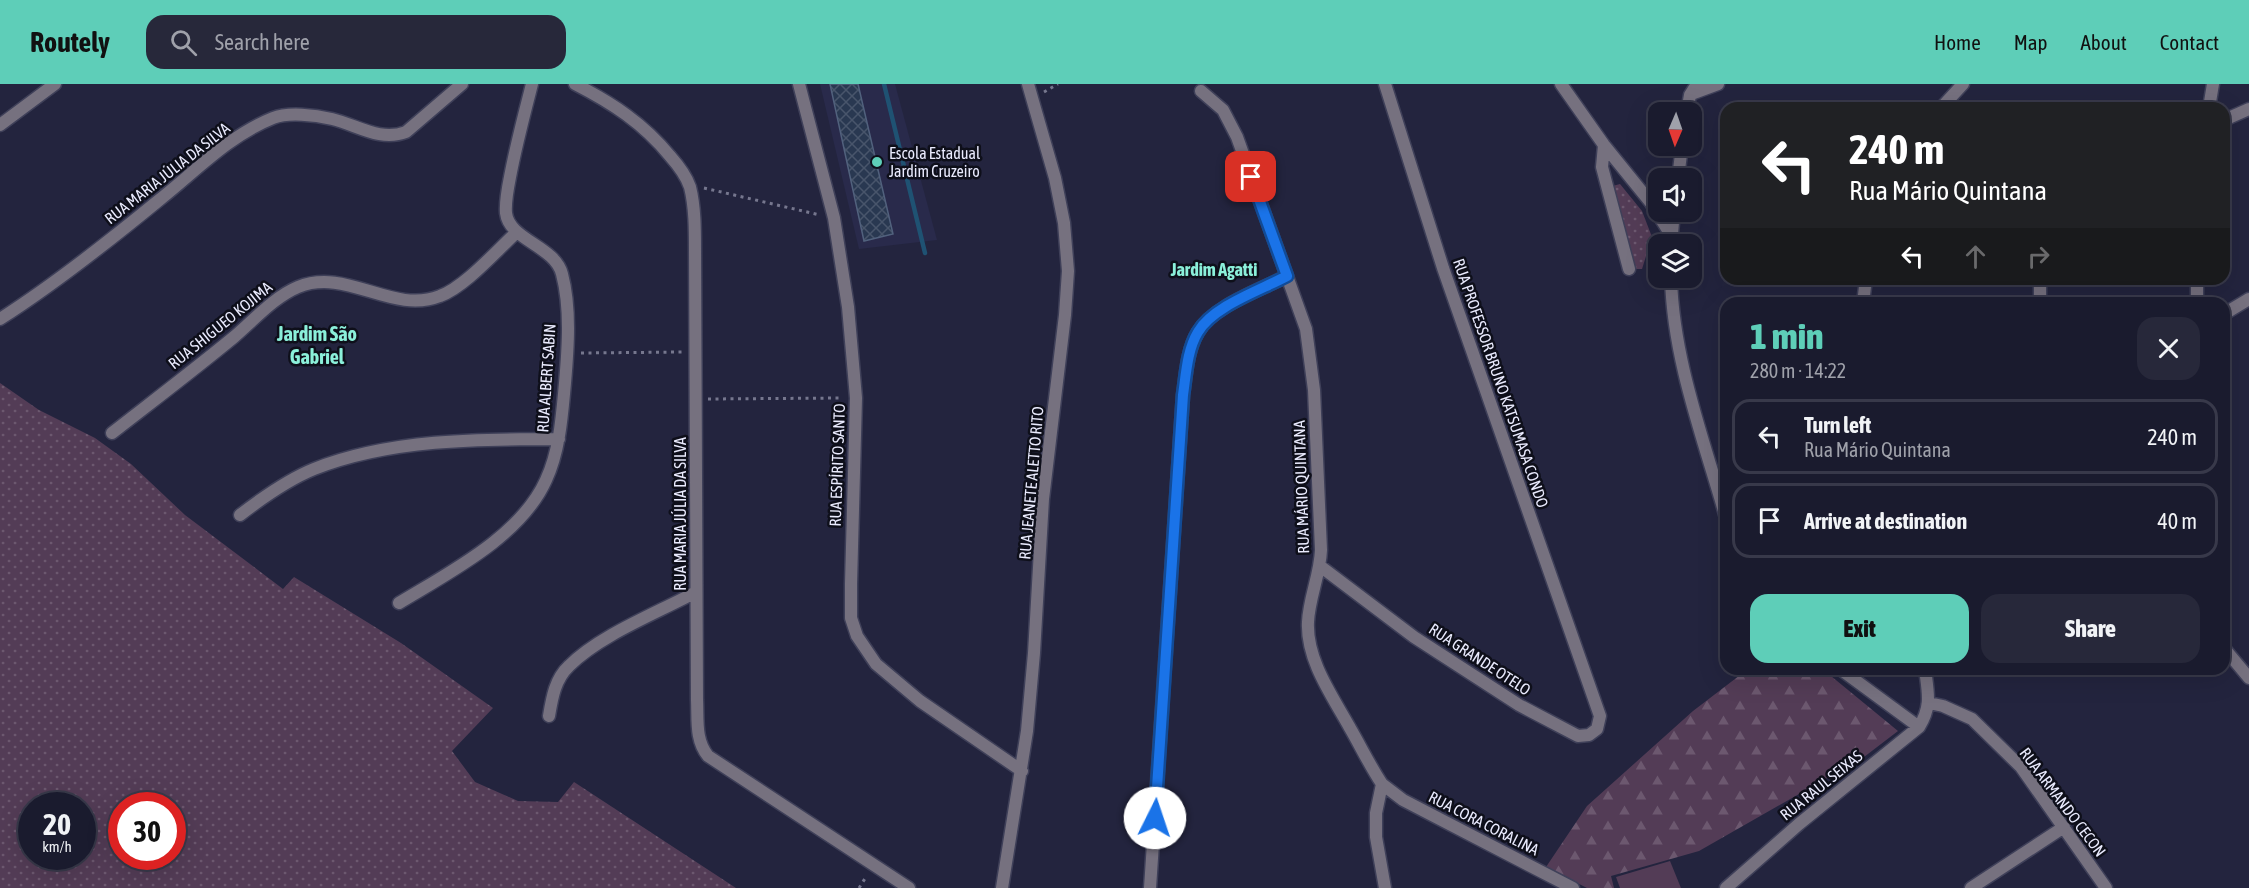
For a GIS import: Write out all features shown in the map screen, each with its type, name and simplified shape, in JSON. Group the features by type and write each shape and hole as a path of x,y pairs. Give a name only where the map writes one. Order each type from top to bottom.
{"street":[{"path":"1,122 55,84"},
{"name":"RUA MARIA JÚLIA DA SILVA","path":"0,319 26,302 158,202 227,143 254,128 274,118 288,115 331,119 382,136 400,134 406,132 462,84"},
{"name":"RUA ALBERT SABIN","path":"399,603 451,572 499,538 528,511 546,480 559,440 566,354 566,296 562,273 557,261 517,232 506,214 508,187 518,136 532,84"},
{"name":"RUA MARIA JÚLIA DA SILVA","path":"575,84 609,101 643,126 682,170 689,185 694,223 698,729 702,749 708,756 909,888"},
{"name":"RUA ESPÍRITO SANTO","path":"799,84 834,218 848,308 856,398 851,618 857,636 876,664 911,694 1022,771"},
{"name":"RUA JEANETE ALETTO RITO","path":"1002,888 1022,771 1034,654 1043,499 1064,325 1068,271 1064,223 1055,178 1028,84"},
{"name":"RUA PROFESSOR BRUNO KATSUMASA CONDO","path":"1385,84 1446,279 1592,691"},
{"path":"1561,84 1604,145 1651,203 1668,234"},
{"path":"1689,102 1697,84"},
{"path":"1690,95 1718,84"},
{"path":"1946,102 1963,84"},
{"path":"2210,102 2213,84"},
{"name":"RUA MÁRIO QUINTANA","path":"1202,91 1223,110 1237,137 1306,329 1311,353 1314,390 1320,566 1308,623 1312,651 1367,761 1382,784"},
{"path":"2230,117 2249,109"},
{"path":"1604,145 1602,167 1629,269"},
{"name":"RUA SHIGUEO KOJIMA","path":"112,433 234,337 280,297 296,287 309,283 341,282 387,296 410,300 433,299 458,286 517,232"},
{"path":"1150,888 1182,407 1189,357 1197,333 1206,321 1222,309 1287,276"},
{"path":"1672,288 1674,324 1682,366 1720,497"},
{"path":"2230,310 2249,299"},
{"path":"240,515 286,483 314,469 394,448 442,442 500,439 559,440"},
{"name":"RUA GRANDE OTELO","path":"1320,566 1414,636 1519,705 1578,736 1589,735 1597,729 1600,716 1592,691"},
{"path":"549,716 555,687 568,667 615,634 696,592"},
{"path":"2230,655 2249,678"},
{"path":"1848,675 1919,727"},
{"path":"1926,675 1929,703"},
{"name":"RUA RAUL SEIXAS","path":"1726,888 1799,824 1919,727 1926,716 1929,703"},
{"name":"RUA ARMANDO CECON","path":"1929,703 1944,706 1972,719 2021,767 2106,888"},
{"path":"1382,784 1376,813 1376,837 1385,888"},
{"name":"RUA CORA CORALINA","path":"1382,784 1403,800 1573,888"},
{"path":"1971,888 2064,827"}],"path":[{"path":"689,185 834,218"},
{"path":"566,354 696,352"},
{"path":"696,399 856,398"}],"shaded area":[{"name":"Escola Estadual Jardim Cruzeiro","path":"820,84 895,84 937,240 859,249"}],"green space":[{"path":"1620,184 1642,211 1651,234 1648,234 1648,250 1642,269 1631,269 1609,187"},
{"path":"0,383 39,410 95,438 131,464 185,515 283,589 294,577 401,643 493,708 452,751 475,782 518,801 558,802 574,782 736,888 0,888"},
{"path":"1740,675 1828,675 1898,731 1864,757 1699,851 1611,876 1614,888 1587,888 1546,867 1587,806 1693,711"},
{"path":"1670,861 1681,888 1620,888 1616,877"}],"building":[{"path":"830,84 858,84 893,234 864,241"}],"waterway":[{"path":"884,84 925,253"}],"place":[{"name":"Escola Estadual Jardim Cruzeiro","path":"877,162"}],"district":[{"name":"Jardim Agatti","path":"1214,269"},
{"name":"Jardim São Gabriel","path":"317,344"}],"route":[{"path":"1155,818 1183,395 1189,357 1197,333 1206,321 1222,309 1287,276 1251,177"}]}
